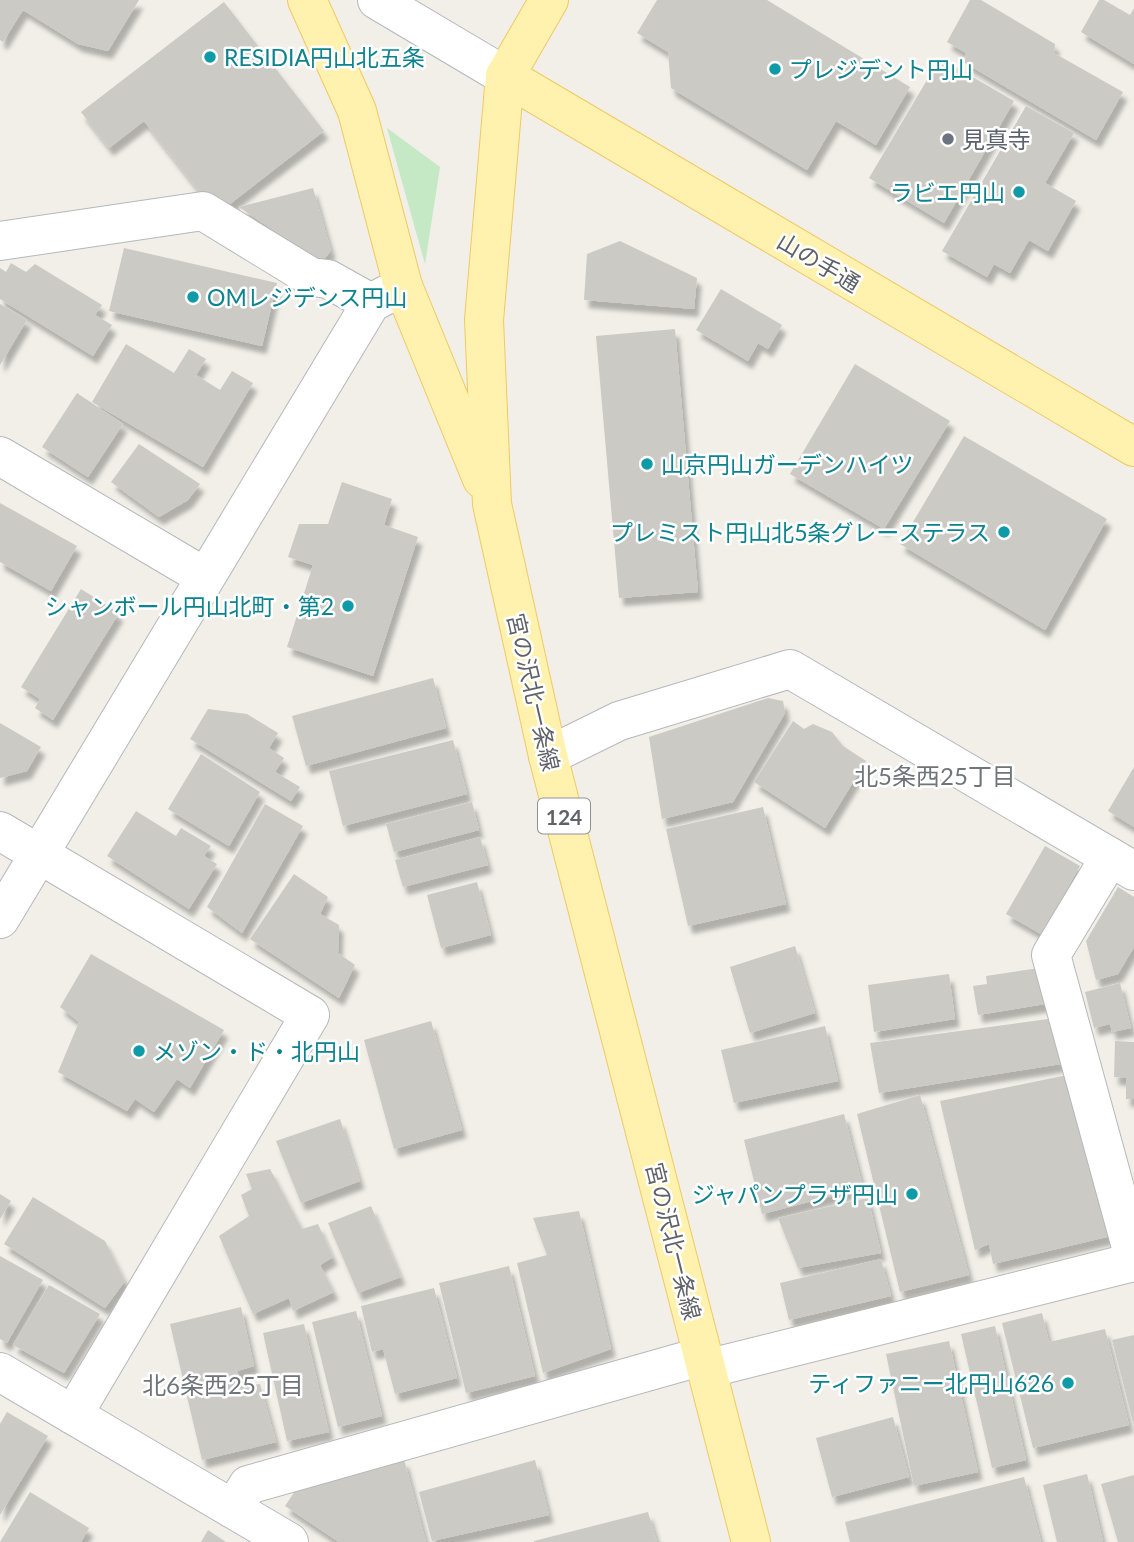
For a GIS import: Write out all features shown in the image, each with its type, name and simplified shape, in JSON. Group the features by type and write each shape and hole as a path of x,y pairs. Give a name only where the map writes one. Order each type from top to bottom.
{"main road":[{"path":"307,0 357,111 387,294 492,503"},
{"name":"宮の沢北一条線","path":"549,0 505,76 484,320 492,503 548,756 751,1542"},
{"name":"山の手通","path":"505,76 1134,447"}],"street":[{"path":"377,0 505,76"},
{"path":"0,241 203,211 311,277 387,294 205,578 0,919"},
{"path":"0,456 205,578"},
{"path":"233,1509 248,1485 705,1362 1134,1260 1051,954 1122,864 790,669 619,721 548,756"},
{"path":"0,831 310,1015 73,1415"},
{"path":"0,1372 289,1542"}],"green space":[{"path":"387,128 440,167 425,264"}],"building":[{"path":"0,0 139,0 108,51 78,44 23,10 3,42 0,40"},
{"name":"プレジデント円山","path":"657,0 767,0 910,87 876,145 836,121 807,170 671,88 668,52 637,33"},
{"path":"970,0 981,0 1055,44 1054,53 1123,92 1096,140 965,63 966,53 947,42"},
{"path":"1099,0 1104,0 1130,15 1134,8 1134,64 1081,32"},
{"name":"RESIDIA円山北五条","path":"224,2 324,131 217,214 144,121 109,148 81,112"},
{"path":"940,58 1014,101 944,223 869,178"},
{"name":"ラビエ円山","path":"1026,106 1074,133 1045,183 1076,201 1048,251 1029,240 1010,273 994,264 987,277 942,251"},
{"path":"313,188 331,251 321,262 239,207"},
{"path":"620,241 697,278 694,309 584,300 587,254"},
{"name":"OMレジデンス円山","path":"124,248 277,283 262,346 109,311"},
{"path":"11,263 26,272 35,264 102,305 95,315 112,325 93,356 0,299 0,268 6,272"},
{"path":"721,289 782,325 768,349 758,343 748,361 696,330"},
{"path":"0,304 27,320 0,365"},
{"name":"山京円山ガーデンハイツ","path":"675,329 698,592 619,598 596,336"},
{"path":"126,344 174,373 189,349 206,359 196,375 220,390 232,371 253,383 203,467 92,402"},
{"path":"855,364 950,421 884,529 790,474"},
{"path":"77,393 123,424 88,477 42,447"},
{"name":"プレミスト円山北5条グレーステラス","path":"964,436 1107,519 1045,630 900,544"},
{"path":"139,444 200,484 188,500 159,517 111,482"},
{"name":"シャンボール円山北町・第2","path":"342,482 392,499 384,525 418,537 373,676 287,647 313,565 288,557 299,524 328,524"},
{"path":"0,503 77,546 51,591 0,562"},
{"path":"81,589 119,613 53,720 35,708 40,699 21,687"},
{"path":"433,678 446,728 306,766 292,716"},
{"path":"768,698 783,701 785,713 733,802 662,819 649,737"},
{"path":"208,709 247,714 278,733 269,748 284,758 275,772 300,787 291,801 190,739"},
{"path":"793,721 804,729 813,724 832,732 843,746 866,761 825,828 754,782"},
{"path":"0,723 41,747 27,771 0,778"},
{"path":"453,740 467,794 343,826 329,771"},
{"path":"201,754 260,792 229,846 168,809"},
{"path":"1134,767 1134,827 1108,811"},
{"path":"472,802 479,830 394,852 386,824"},
{"path":"265,804 303,826 242,933 207,907"},
{"path":"763,807 786,904 688,926 666,829"},
{"path":"136,811 176,836 181,828 211,846 204,856 217,864 189,909 107,856"},
{"path":"480,837 488,865 403,887 395,860"},
{"path":"1045,846 1080,866 1041,934 1006,914"},
{"path":"294,874 328,897 320,914 339,925 338,953 355,965 339,998 250,939"},
{"path":"477,882 491,935 441,948 427,895"},
{"path":"1118,887 1134,897 1134,947 1118,974 1096,980 1086,941"},
{"path":"795,946 815,1013 750,1033 730,967"},
{"name":"メゾン・ド・北円山","path":"91,954 224,1030 190,1088 177,1079 154,1112 135,1099 127,1111 58,1072 79,1022 60,1007"},
{"path":"1039,968 1045,1004 978,1015 973,986 987,984 986,976"},
{"path":"949,974 955,1019 874,1032 868,985"},
{"path":"1120,983 1131,1028 1112,1032 1110,1024 1094,1028 1085,992"},
{"path":"1048,1019 1061,1064 879,1093 870,1043"},
{"path":"431,1021 462,1130 394,1149 364,1040"},
{"path":"825,1026 838,1081 734,1103 721,1050"},
{"path":"1115,1041 1134,1042 1134,1099 1126,1099 1126,1078 1114,1077"},
{"path":"1072,1074 1111,1236 993,1264 989,1244 975,1250 940,1101"},
{"name":"ジャパンプラザ円山","path":"920,1095 969,1275 900,1292 857,1114"},
{"path":"844,1114 863,1188 762,1214 744,1140"},
{"path":"340,1119 360,1181 301,1203 276,1141"},
{"path":"270,1169 302,1229 318,1224 333,1257 320,1265 334,1292 293,1311 289,1298 253,1314 219,1236 249,1216 241,1195 252,1189 246,1174"},
{"path":"0,1194 11,1201 0,1219"},
{"path":"33,1197 105,1241 125,1281 105,1308 4,1244"},
{"path":"868,1198 881,1253 798,1268 778,1218"},
{"path":"371,1206 401,1277 358,1293 328,1223"},
{"path":"579,1211 611,1349 543,1373 517,1263 547,1255 533,1218"},
{"path":"0,1256 43,1280 7,1343 0,1339"},
{"path":"881,1259 891,1296 789,1320 780,1283"},
{"path":"509,1266 535,1376 466,1393 439,1283"},
{"path":"49,1285 100,1314 64,1373 13,1345"},
{"path":"434,1288 457,1378 395,1394 383,1349 372,1352 361,1306"},
{"path":"241,1307 254,1366 237,1371 243,1386 260,1384 276,1442 202,1460 170,1324"},
{"path":"356,1311 382,1416 338,1427 312,1322"},
{"name":"ティファニー北円山626","path":"1042,1313 1049,1342 1105,1329 1129,1425 1033,1448 1002,1323"},
{"path":"304,1324 329,1432 287,1441 263,1333"},
{"path":"995,1326 1026,1460 992,1468 961,1334"},
{"path":"1134,1335 1134,1421 1133,1422 1112,1340"},
{"path":"949,1341 978,1472 914,1486 886,1354"},
{"path":"7,1412 48,1436 0,1515 0,1424"},
{"path":"893,1417 909,1477 832,1497 816,1438"},
{"path":"404,1459 426,1542 339,1542 285,1506 297,1488"},
{"path":"535,1460 549,1515 432,1541 419,1492"},
{"path":"1087,1474 1103,1542 1057,1542 1043,1485"},
{"path":"1134,1475 1134,1542 1118,1542 1101,1484"},
{"path":"1024,1477 1041,1542 850,1542 845,1522"},
{"path":"30,1492 89,1528 81,1542 0,1542"},
{"path":"648,1512 657,1542 534,1542 534,1541"},
{"path":"208,1530 226,1542 201,1542"}],"place":[{"name":"RESIDIA円山北五条","path":"210,57"},
{"name":"プレジデント円山","path":"775,69"},
{"name":"見真寺","path":"948,139"},
{"name":"ラビエ円山","path":"1019,192"},
{"name":"OMレジデンス円山","path":"193,297"},
{"name":"山京円山ガーデンハイツ","path":"647,464"},
{"name":"プレミスト円山北5条グレーステラス","path":"1004,532"},
{"name":"シャンボール円山北町・第2","path":"348,606"},
{"name":"メゾン・ド・北円山","path":"139,1051"},
{"name":"ジャパンプラザ円山","path":"912,1194"},
{"name":"ティファニー北円山626","path":"1068,1383"}],"district":[{"name":"北5条西25丁目","path":"935,775"},
{"name":"北6条西25丁目","path":"223,1384"}]}
